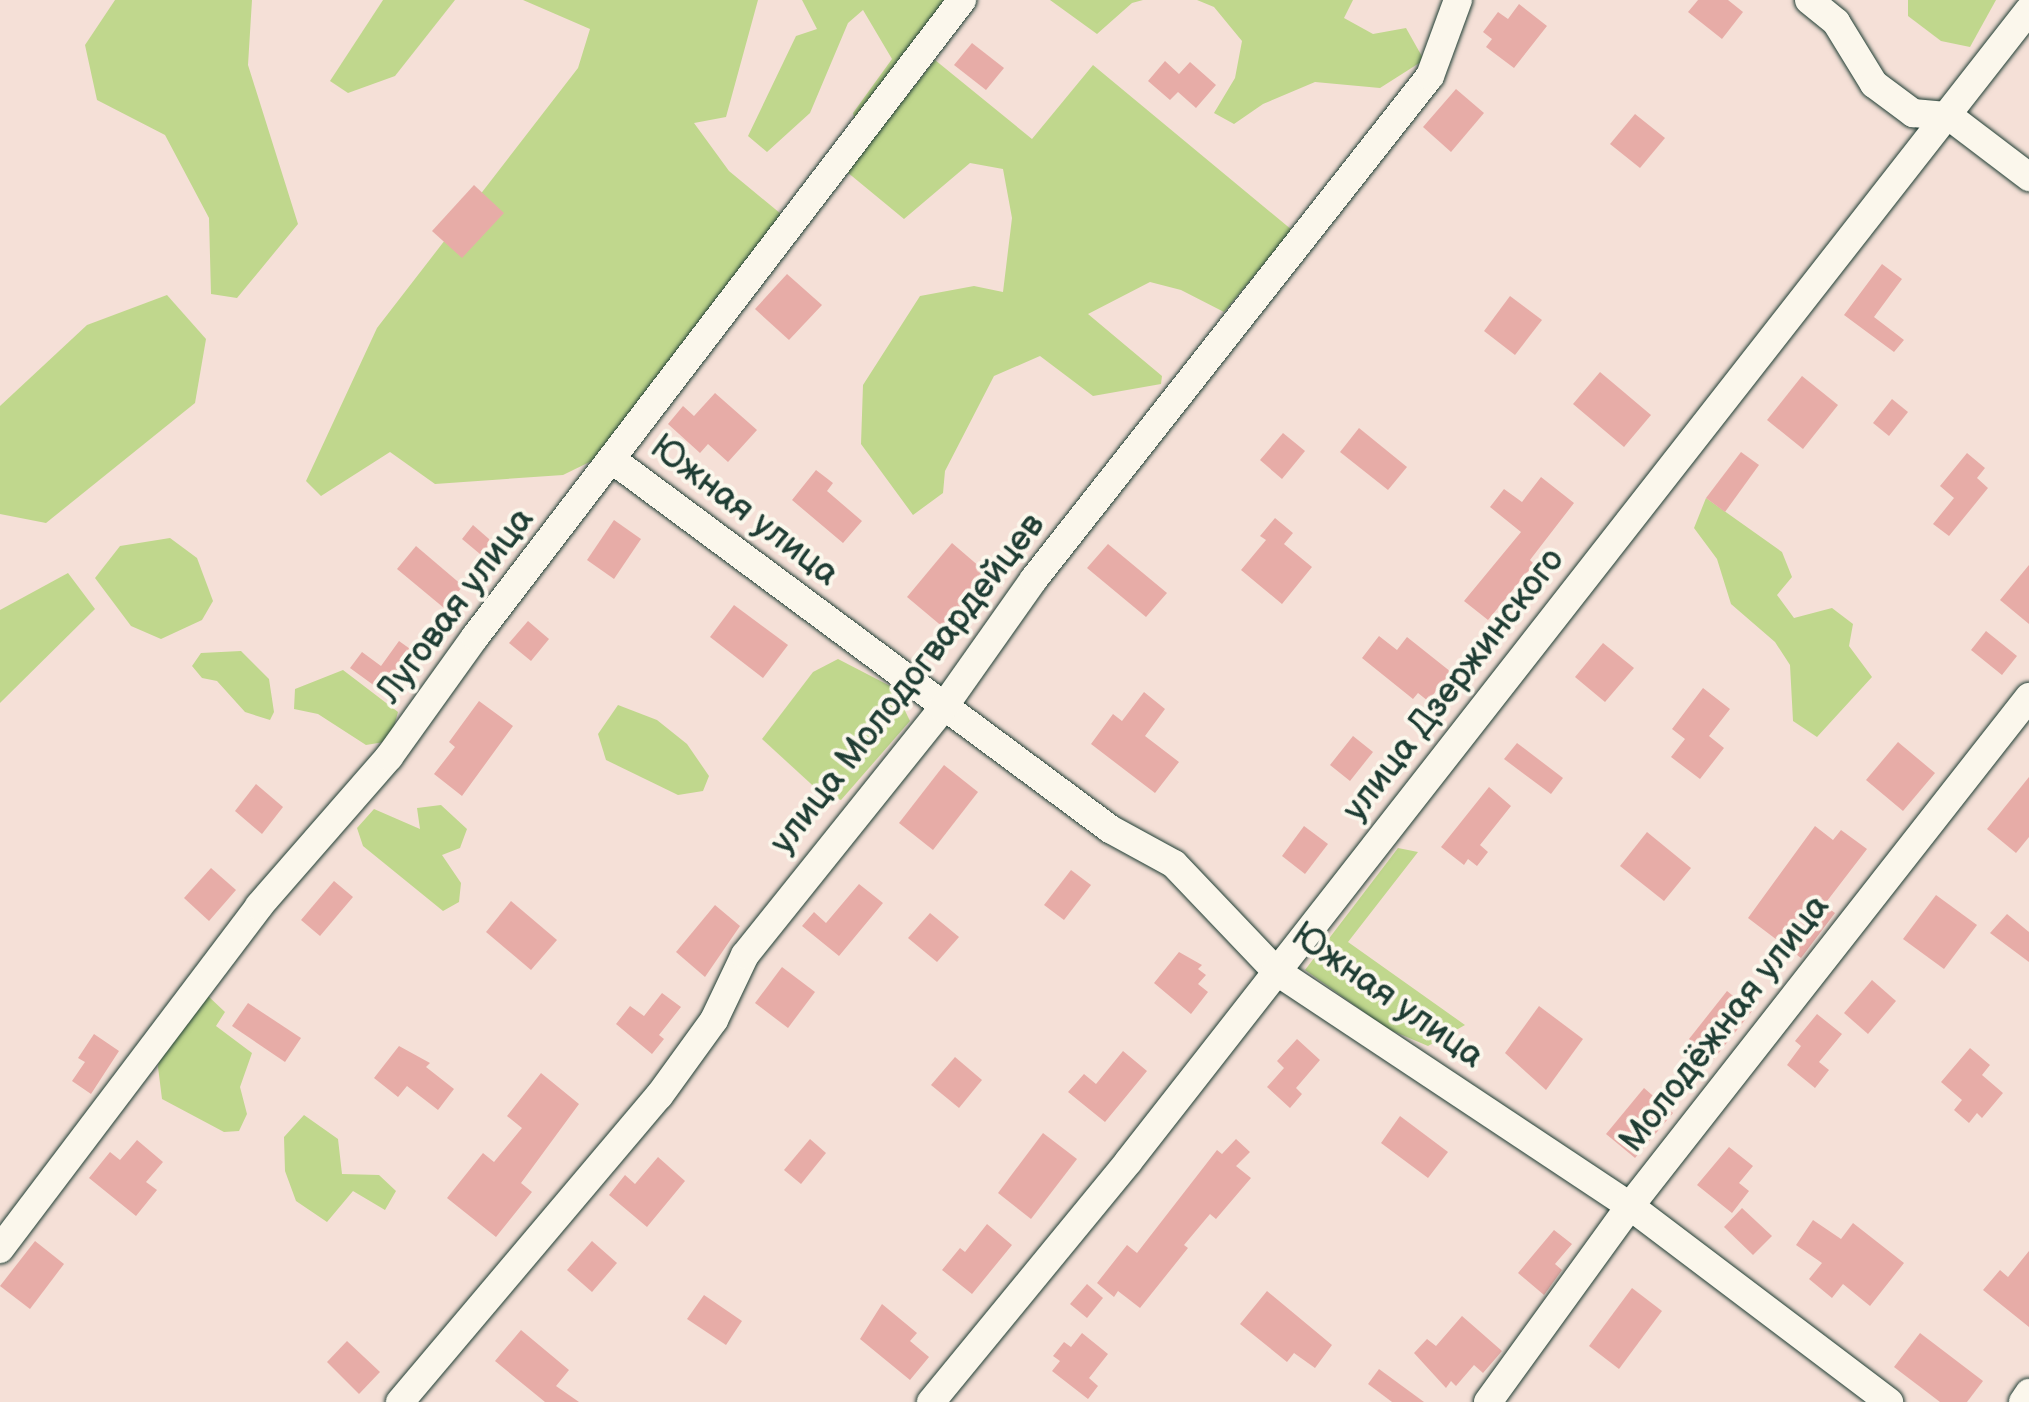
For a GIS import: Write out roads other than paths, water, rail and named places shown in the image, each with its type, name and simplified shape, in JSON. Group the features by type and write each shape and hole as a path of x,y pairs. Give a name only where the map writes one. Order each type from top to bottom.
{"street":[{"name":"Луговая улица","path":"0,1249 259,906 389,758 475,637 614,461 962,0"},
{"name":"улица Молодогвардейцев","path":"400,1402 659,1096 714,1020 745,955 943,708 1034,579 1430,76 1458,0"},
{"path":"1809,0 1836,22 1874,84 1914,113 1949,116 2029,176"},
{"name":"улица Дзержинского","path":"930,1402 1128,1162 1596,567 1774,330 1949,116 2029,10"},
{"name":"Южная улица","path":"614,461 1110,830 1174,864 1276,971 1630,1206 1889,1402"},
{"name":"Молодёжная улица","path":"1488,1402 1630,1206 2029,697"},
{"path":"2023,1402 2029,1394"}]}
